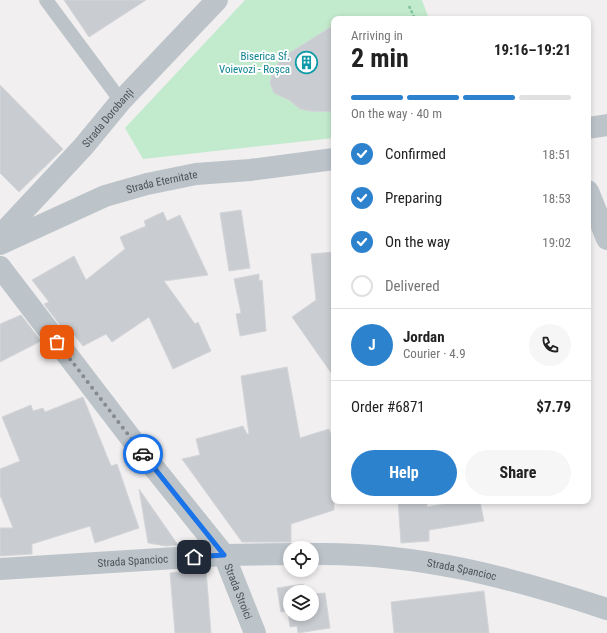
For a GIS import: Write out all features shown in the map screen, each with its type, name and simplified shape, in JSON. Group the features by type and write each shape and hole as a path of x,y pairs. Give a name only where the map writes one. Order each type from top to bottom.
{"street":[{"name":"Strada Dorobanți","path":"0,236 84,147 121,101 217,0"},
{"path":"591,128 607,125"},
{"name":"Strada Eternitate","path":"0,244 105,196 147,184 196,174 250,170 331,159"},
{"path":"591,199 607,239"},
{"name":"Strada Stroici","path":"0,267 143,454 224,555 255,633"},
{"name":"Strada Spancioc","path":"319,554 354,553 421,561 497,575 544,588 607,609"},
{"name":"Strada Spancioc","path":"0,569 224,555 283,554"}],"lane":[{"path":"46,0 121,101"}],"path":[{"path":"409,6 414,16"}],"green space":[{"path":"245,0 422,0 428,16 331,16 331,138 143,159 125,128"}],"building":[{"path":"64,0 146,0 89,37"},
{"name":"Biserica Sf. Voievozi - Roșca","path":"331,27 331,112 300,109 289,100 274,93 270,83 274,68 283,57"},
{"path":"0,85 63,149 19,192 0,173"},
{"path":"241,210 250,268 229,271 220,213"},
{"path":"163,212 167,221 180,215 208,275 164,281 195,324 198,322 211,351 173,369 149,317 112,342 106,334 83,346 68,327 63,329 44,304 49,302 32,280 74,256 86,280 125,249 120,237 146,226 144,221"},
{"path":"331,252 331,373 292,317 316,300 311,254"},
{"path":"259,274 259,281 262,280 266,331 240,336 236,314 241,313 234,279"},
{"path":"21,315 41,341 0,362 0,324"},
{"path":"287,367 300,438 329,429 331,435 331,504 334,504 334,510 291,524 291,541 242,542 182,459 200,455 196,439 243,426 247,434 249,434 241,376"},
{"path":"83,397 111,466 117,464 139,528 95,543 90,526 32,544 32,554 0,556 0,528 13,528 0,495 0,469 20,461 2,417 31,405 33,411 43,408 45,412"},
{"path":"139,489 178,545 166,546 148,543"},
{"path":"398,504 427,504 427,507 444,504 481,504 484,521 429,530 429,541 401,543"},
{"path":"206,570 211,633 175,633 170,573"},
{"path":"283,587 283,612 281,612 277,588"},
{"path":"484,591 489,633 394,633 391,602"},
{"path":"319,593 325,593 330,628 298,633 297,626 290,627 289,621 319,621"}],"way so far":[{"path":"57,342 143,454"}],"place":[{"name":"Biserica Sf. Voievozi - Roșca","path":"306,62"}],"route":[{"path":"143,454 224,555 194,557"}]}
